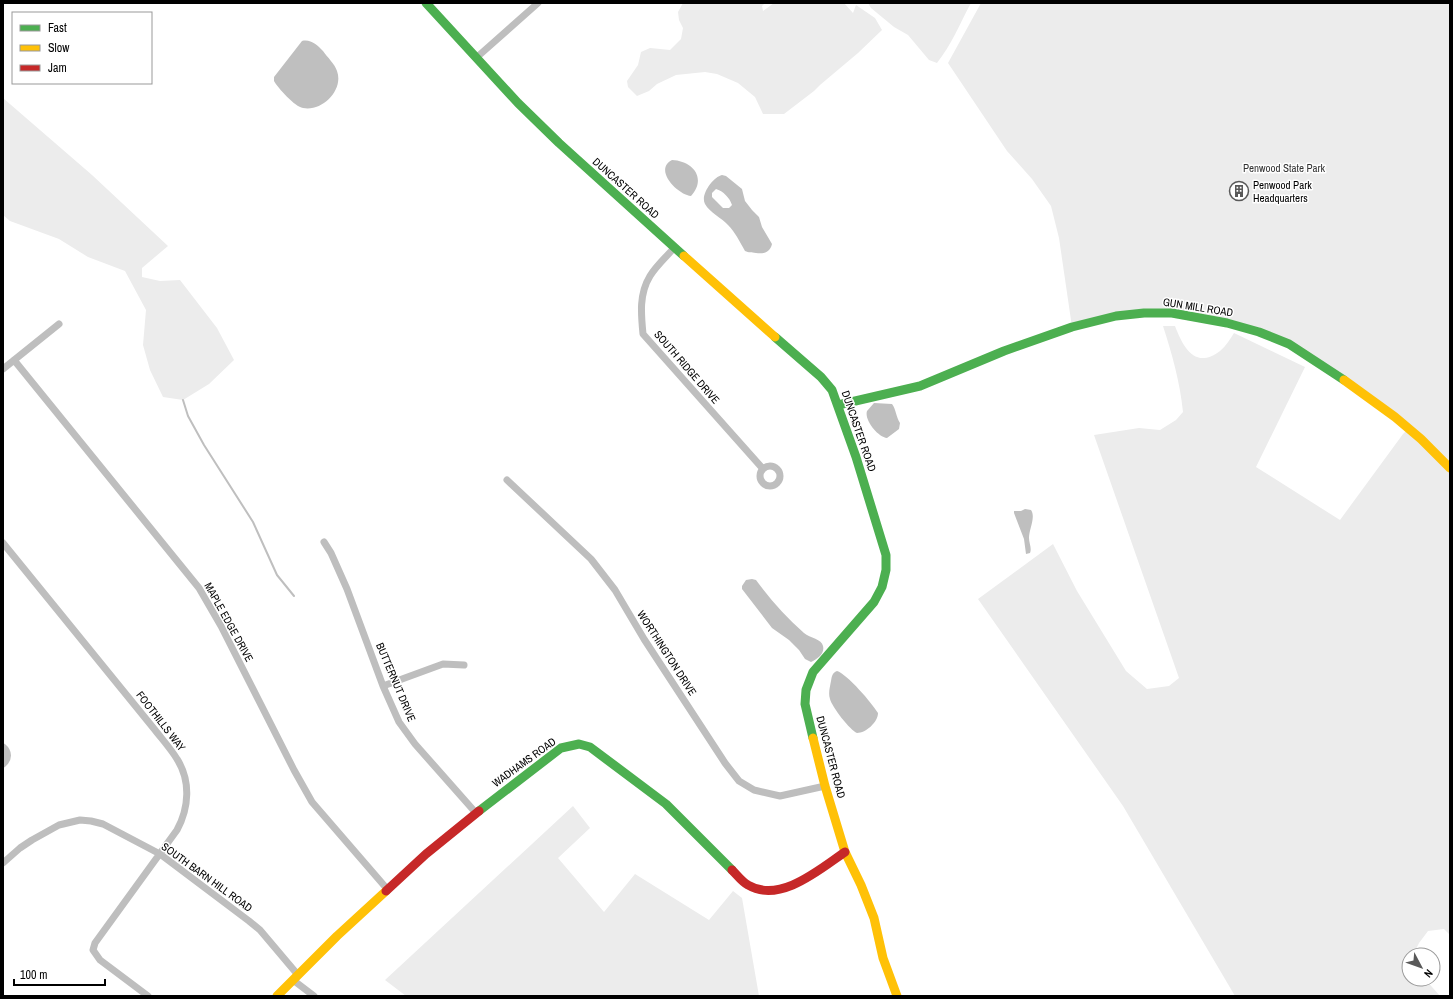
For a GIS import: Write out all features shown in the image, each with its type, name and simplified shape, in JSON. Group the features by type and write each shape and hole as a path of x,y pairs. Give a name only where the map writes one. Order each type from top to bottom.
{"street":[{"name":"DUNCASTER ROAD","path":"426,3 518,103 559,143 745,312 821,377 832,390 856,457 886,554 886,570 882,587 874,602 850,632 813,672 806,690 805,704 825,786 845,852 874,918 883,958 897,996"},
{"path":"476,58 538,3"},
{"name":"SOUTH RIDGE DRIVE","path":"674,248 650,276 642,296 641,319 643,334 763,469"},
{"name":"GUN MILL ROAD","path":"838,405 920,386 1004,352 1072,327 1116,316 1144,313 1172,313 1227,323 1259,332 1292,346 1394,417 1421,439 1450,468"},
{"path":"3,369 59,324"},
{"name":"MAPLE EDGE DRIVE","path":"14,360 199,588 221,626 309,797 320,813 388,890"},
{"name":"WORTHINGTON DRIVE","path":"507,480 591,560 615,590 648,645 739,781 754,790 780,796 825,786"},
{"name":"BUTTERNUT DRIVE","path":"324,542 331,553 347,589 383,686 404,731 476,813"},
{"name":"FOOTHILLS WAY","path":"3,543 178,760 186,782 187,791 185,811 177,830 94,943 93,950 100,960 148,996"},
{"path":"383,686 443,664 464,665"},
{"name":"WADHAMS ROAD","path":"277,996 337,936 426,854 476,813 561,748 579,744 590,747 601,755 666,804 746,884 751,887 770,891 780,890 799,881 845,852"},
{"path":"3,747 8,756 3,764"},
{"name":"SOUTH BARN HILL ROAD","path":"3,863 20,848 59,825 80,820 103,824 160,854 260,930 295,977 314,996"}],"green space":[{"path":"683,3 765,3 762,6 763,11 774,3 844,3 853,13 856,5 875,18 882,30 814,91 784,114 763,114 755,97 738,83 717,74 705,72 676,75 657,84 649,91 637,96 628,87 627,81 638,65 641,52 650,48 670,50 681,39 683,28 679,20 678,12"},
{"path":"868,3 971,3 951,41 937,63 929,60 908,35 894,27 871,8"},
{"name":"Penwood State Park","path":"981,3 1450,3 1450,935 1444,929 1428,931 1417,947 1401,947 1401,987 1432,987 1440,996 1235,996 1123,806 978,599 1053,544 1077,591 1126,671 1147,689 1169,686 1179,678 1094,435 1139,428 1160,430 1176,420 1183,412 1175,368 1163,326 1175,326 1186,348 1191,354 1197,357 1204,358 1220,351 1234,333 1305,367 1256,467 1340,520 1408,429 1345,381 1259,332 1144,313 1072,327 1059,238 1051,206 1032,179 1007,151 948,63"},
{"path":"3,98 92,175 168,246 142,268 142,277 160,281 180,280 217,328 234,360 209,384 183,400 163,397 150,370 143,345 146,310 125,271 88,257 59,239 10,221 3,215"},
{"path":"573,806 590,828 558,858 604,912 635,874 709,920 733,891 742,898 759,996 406,996 385,980"}],"shaded area":[{"path":"302,41 311,42 323,51 335,66 337,71 337,85 334,92 330,98 317,107 300,107 291,101 274,81 274,77"},
{"path":"672,160 680,161 691,167 698,177 696,189 691,196 686,195 674,187 666,176 665,170 667,164"},
{"path":"718,176 726,176 742,189 745,201 759,217 762,227 772,244 768,251 761,253 745,251 731,228 705,204 704,196 706,191","holes":["716,189 730,200 732,205 729,208 723,208 712,197 712,193"]},
{"path":"874,403 892,404 900,423 899,429 887,438 880,435 872,428 868,419 867,411"},
{"path":"1025,509 1031,510 1033,516 1029,534 1031,551 1030,553 1026,554 1024,539 1014,513 1014,511 1021,511"},
{"path":"746,580 756,580 778,608 797,627 806,635 818,640 822,644 823,651 818,658 811,662 805,659 799,650 789,640 772,628 742,589 742,586"},
{"path":"837,671 853,683 878,713 874,723 868,729 860,733 857,733 850,728 831,703 829,692 832,675"}],"waterway":[{"path":"183,400 188,416 204,445 253,522 277,575 294,596"}],"traffic: fast":[{"path":"426,3 518,103 559,143 684,256"},
{"path":"838,405 920,386 1004,351 1072,327 1116,316 1144,313 1172,313 1227,323 1259,332 1289,344 1344,380"},
{"path":"775,337 821,377 832,390 856,457 886,555 886,570 882,587 874,602 813,672 806,690 805,704 813,738"},
{"path":"479,811 561,748 579,744 590,747 666,804 732,870"}],"traffic: slow":[{"path":"684,256 775,337"},
{"path":"1344,380 1395,417 1421,439 1450,468"},
{"path":"813,738 825,786 845,852 861,885 874,918 883,958 897,996"},
{"path":"277,996 337,936 386,891"}],"traffic: jam":[{"path":"386,891 426,854 479,811"},
{"path":"732,870 748,885 760,890 773,890 799,882 812,875 845,852"}],"place":[{"name":"Penwood Park Headquarters","path":"1239,191"}]}
